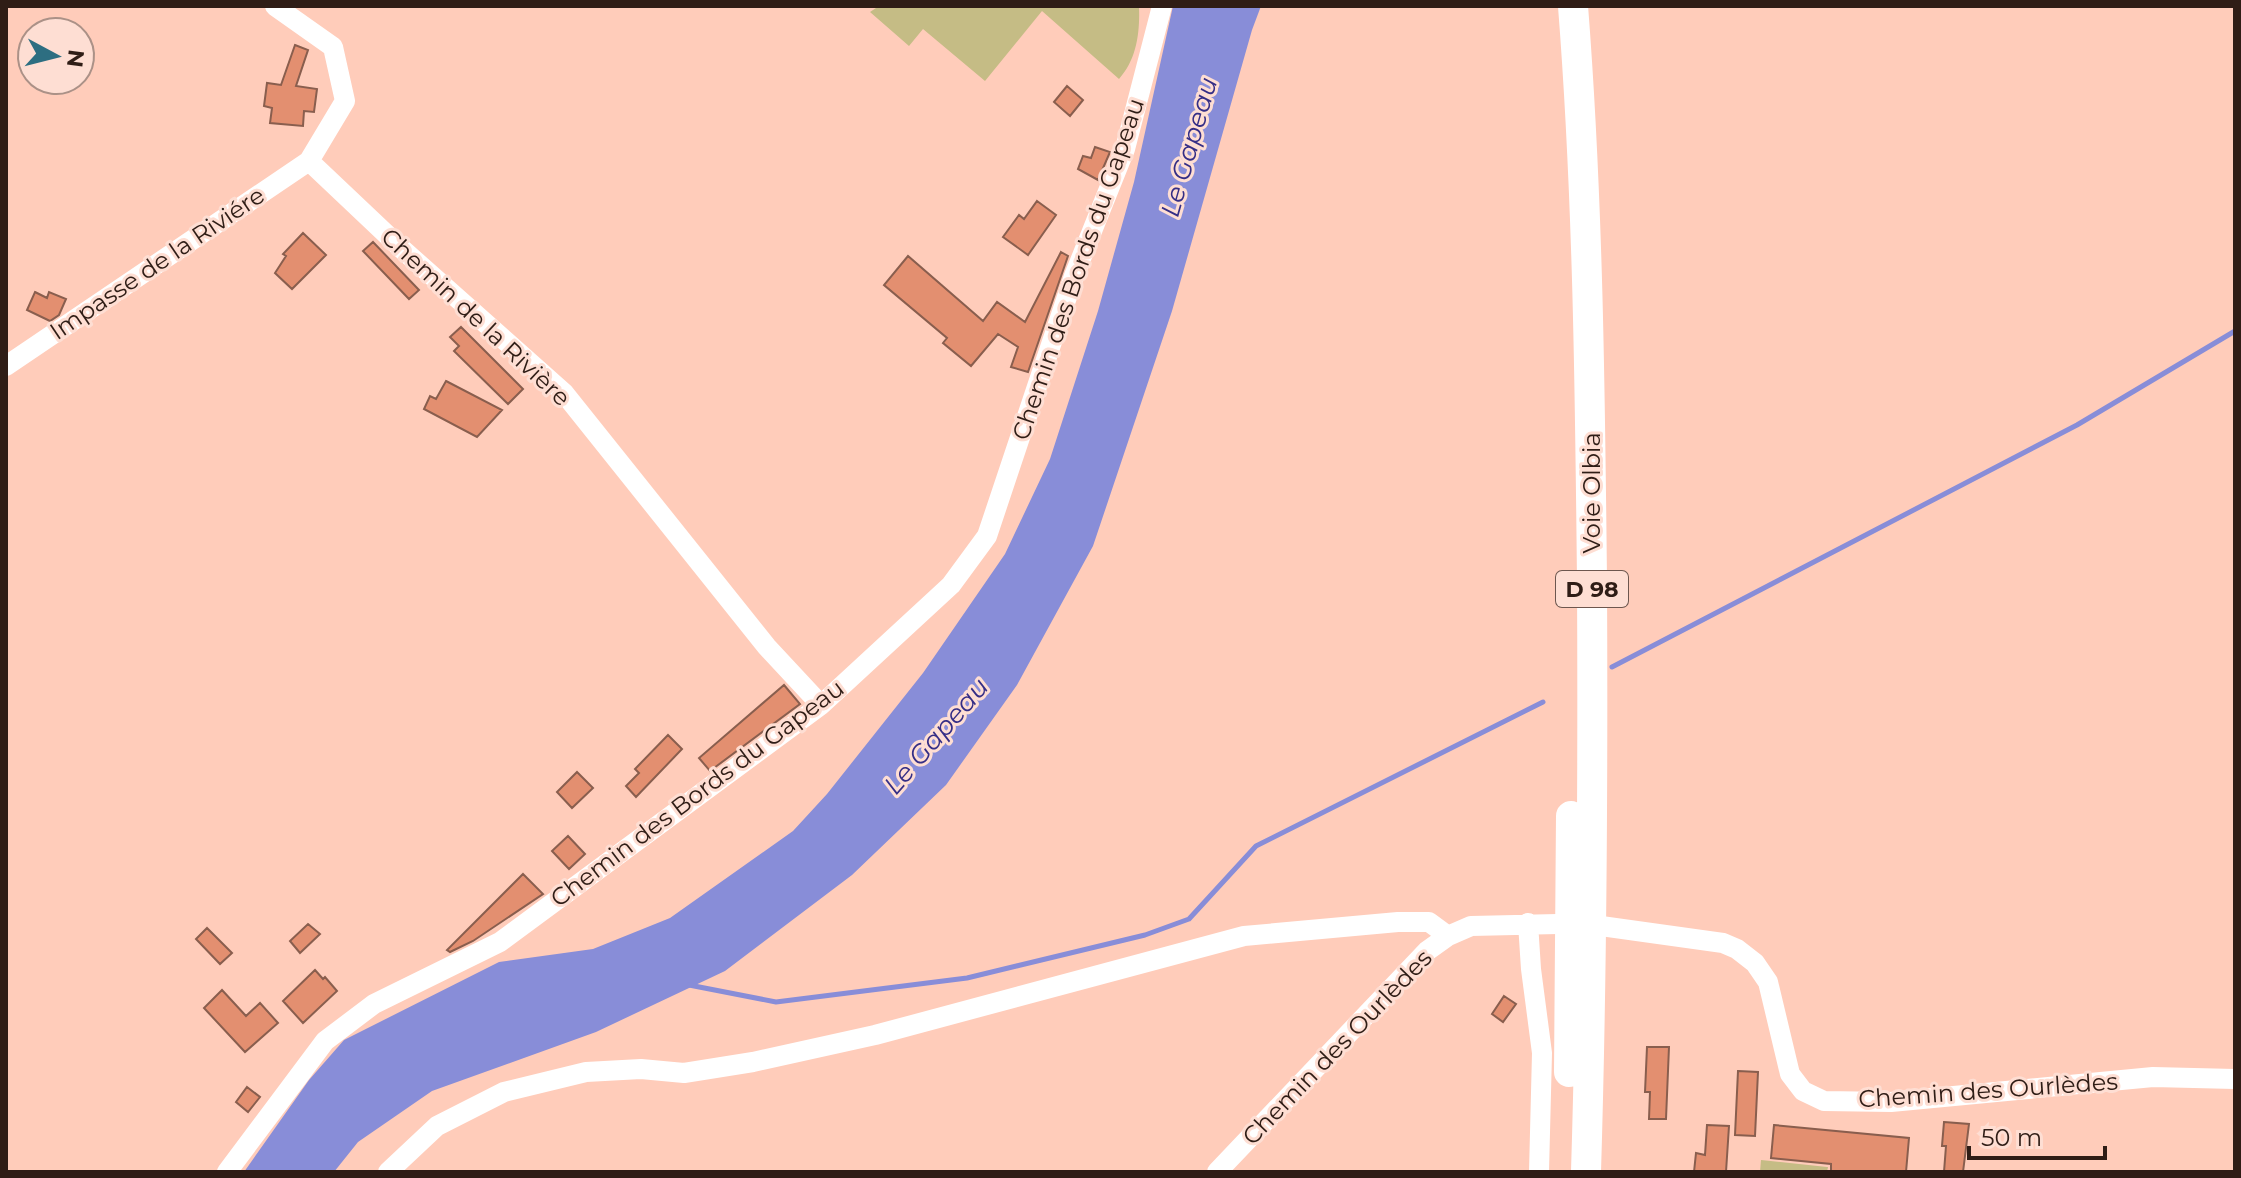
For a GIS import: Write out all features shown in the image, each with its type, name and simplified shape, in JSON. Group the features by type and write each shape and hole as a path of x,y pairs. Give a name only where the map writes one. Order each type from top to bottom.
{"highway":[{"name":"Voie Olbia","path":"1560,6 1573,272 1577,449 1568,917 1568,1172"},
{"name":"Voie Olbia","path":"1573,6 1586,251 1591,486 1593,689 1586,1172"}],"street":[{"path":"275,6 333,47 345,101 309,161"},
{"name":"Chemin des Bords du Gapeau","path":"227,1172 325,1041 374,1004 500,942 821,705 951,585 987,536 1074,276 1125,149 1162,6"},
{"name":"Impasse de la Riviére","path":"6,366 309,161"},
{"name":"Chemin de la Rivière","path":"309,161 402,249 564,393 767,647 821,705"},
{"path":"388,1172 437,1126 504,1092 586,1072 641,1069 684,1073 753,1062 875,1035 1244,936 1429,922 1448,936"},
{"path":"1528,923 1542,1053 1539,1172"},
{"name":"Chemin des Ourlèdes","path":"1217,1172 1427,951 1448,936 1471,926 1558,924"},
{"name":"Chemin des Ourlèdes","path":"1601,926 1723,943 1755,963 1768,982 1790,1074 1803,1091 1824,1101 1891,1102 2153,1077 2235,1079"}],"shaded area":[{"path":"879,6 1139,6 1139,26 1134,54 1119,79 1042,11 985,81 923,29 909,46 870,12"},
{"path":"1761,1160 1828,1167 1827,1172 1760,1172"}],"water":[{"name":"Le Gapeau","path":"1173,6 1261,6 1172,311 1093,546 1017,685 946,785 852,875 725,971 596,1032 432,1091 358,1142 334,1172 244,1172 309,1080 344,1040 499,962 593,949 670,918 793,831 827,794 923,673 1005,554 1050,459 1098,311 1134,182"}],"building":[{"path":"295,45 308,50 296,86 317,89 314,112 304,111 303,126 270,123 272,108 264,106 267,83 281,85"},
{"path":"1067,86 1083,100 1070,116 1054,102"},
{"path":"1095,147 1110,152 1098,180 1078,169 1083,156 1091,158"},
{"path":"1037,201 1056,215 1028,255 1003,237 1019,215 1024,219"},
{"path":"303,233 326,255 292,289 275,273 286,256 283,254"},
{"path":"373,242 419,290 409,299 363,251"},
{"path":"1061,252 1068,256 1028,372 1011,367 1018,347 998,334 971,366 943,343 947,338 884,285 908,256 983,321 997,302 1025,322"},
{"path":"35,292 47,298 49,292 66,299 59,315 50,321 27,310"},
{"path":"461,327 523,389 508,404 454,351 459,346 450,337"},
{"path":"446,381 502,410 477,437 424,409 430,396 436,399"},
{"path":"784,685 800,704 710,771 699,758"},
{"path":"668,735 682,749 636,797 626,786 639,773 635,769"},
{"path":"577,772 593,788 572,808 557,792"},
{"path":"568,836 585,854 569,869 552,851"},
{"path":"523,874 543,894 473,941 450,952 447,950"},
{"path":"308,924 320,934 300,953 290,941"},
{"path":"207,928 232,953 220,964 196,939"},
{"path":"315,970 337,991 303,1023 283,1001"},
{"path":"222,990 246,1016 260,1003 278,1023 245,1052 204,1008"},
{"path":"1504,996 1516,1004 1503,1022 1492,1014"},
{"path":"1647,1047 1669,1047 1666,1119 1649,1119 1650,1092 1645,1092"},
{"path":"1738,1071 1758,1072 1755,1136 1735,1135"},
{"path":"247,1087 260,1097 248,1112 236,1102"},
{"path":"1944,1122 1969,1124 1963,1172 1944,1172"},
{"path":"1707,1125 1729,1126 1726,1172 1694,1172 1696,1153 1705,1155"},
{"path":"1774,1125 1909,1138 1906,1172 1831,1172 1831,1164 1771,1158"}],"waterway":[{"path":"1612,667 2077,425 2235,331"},
{"path":"689,985 776,1002 967,978 1145,935 1189,919 1256,846 1543,702"}]}
